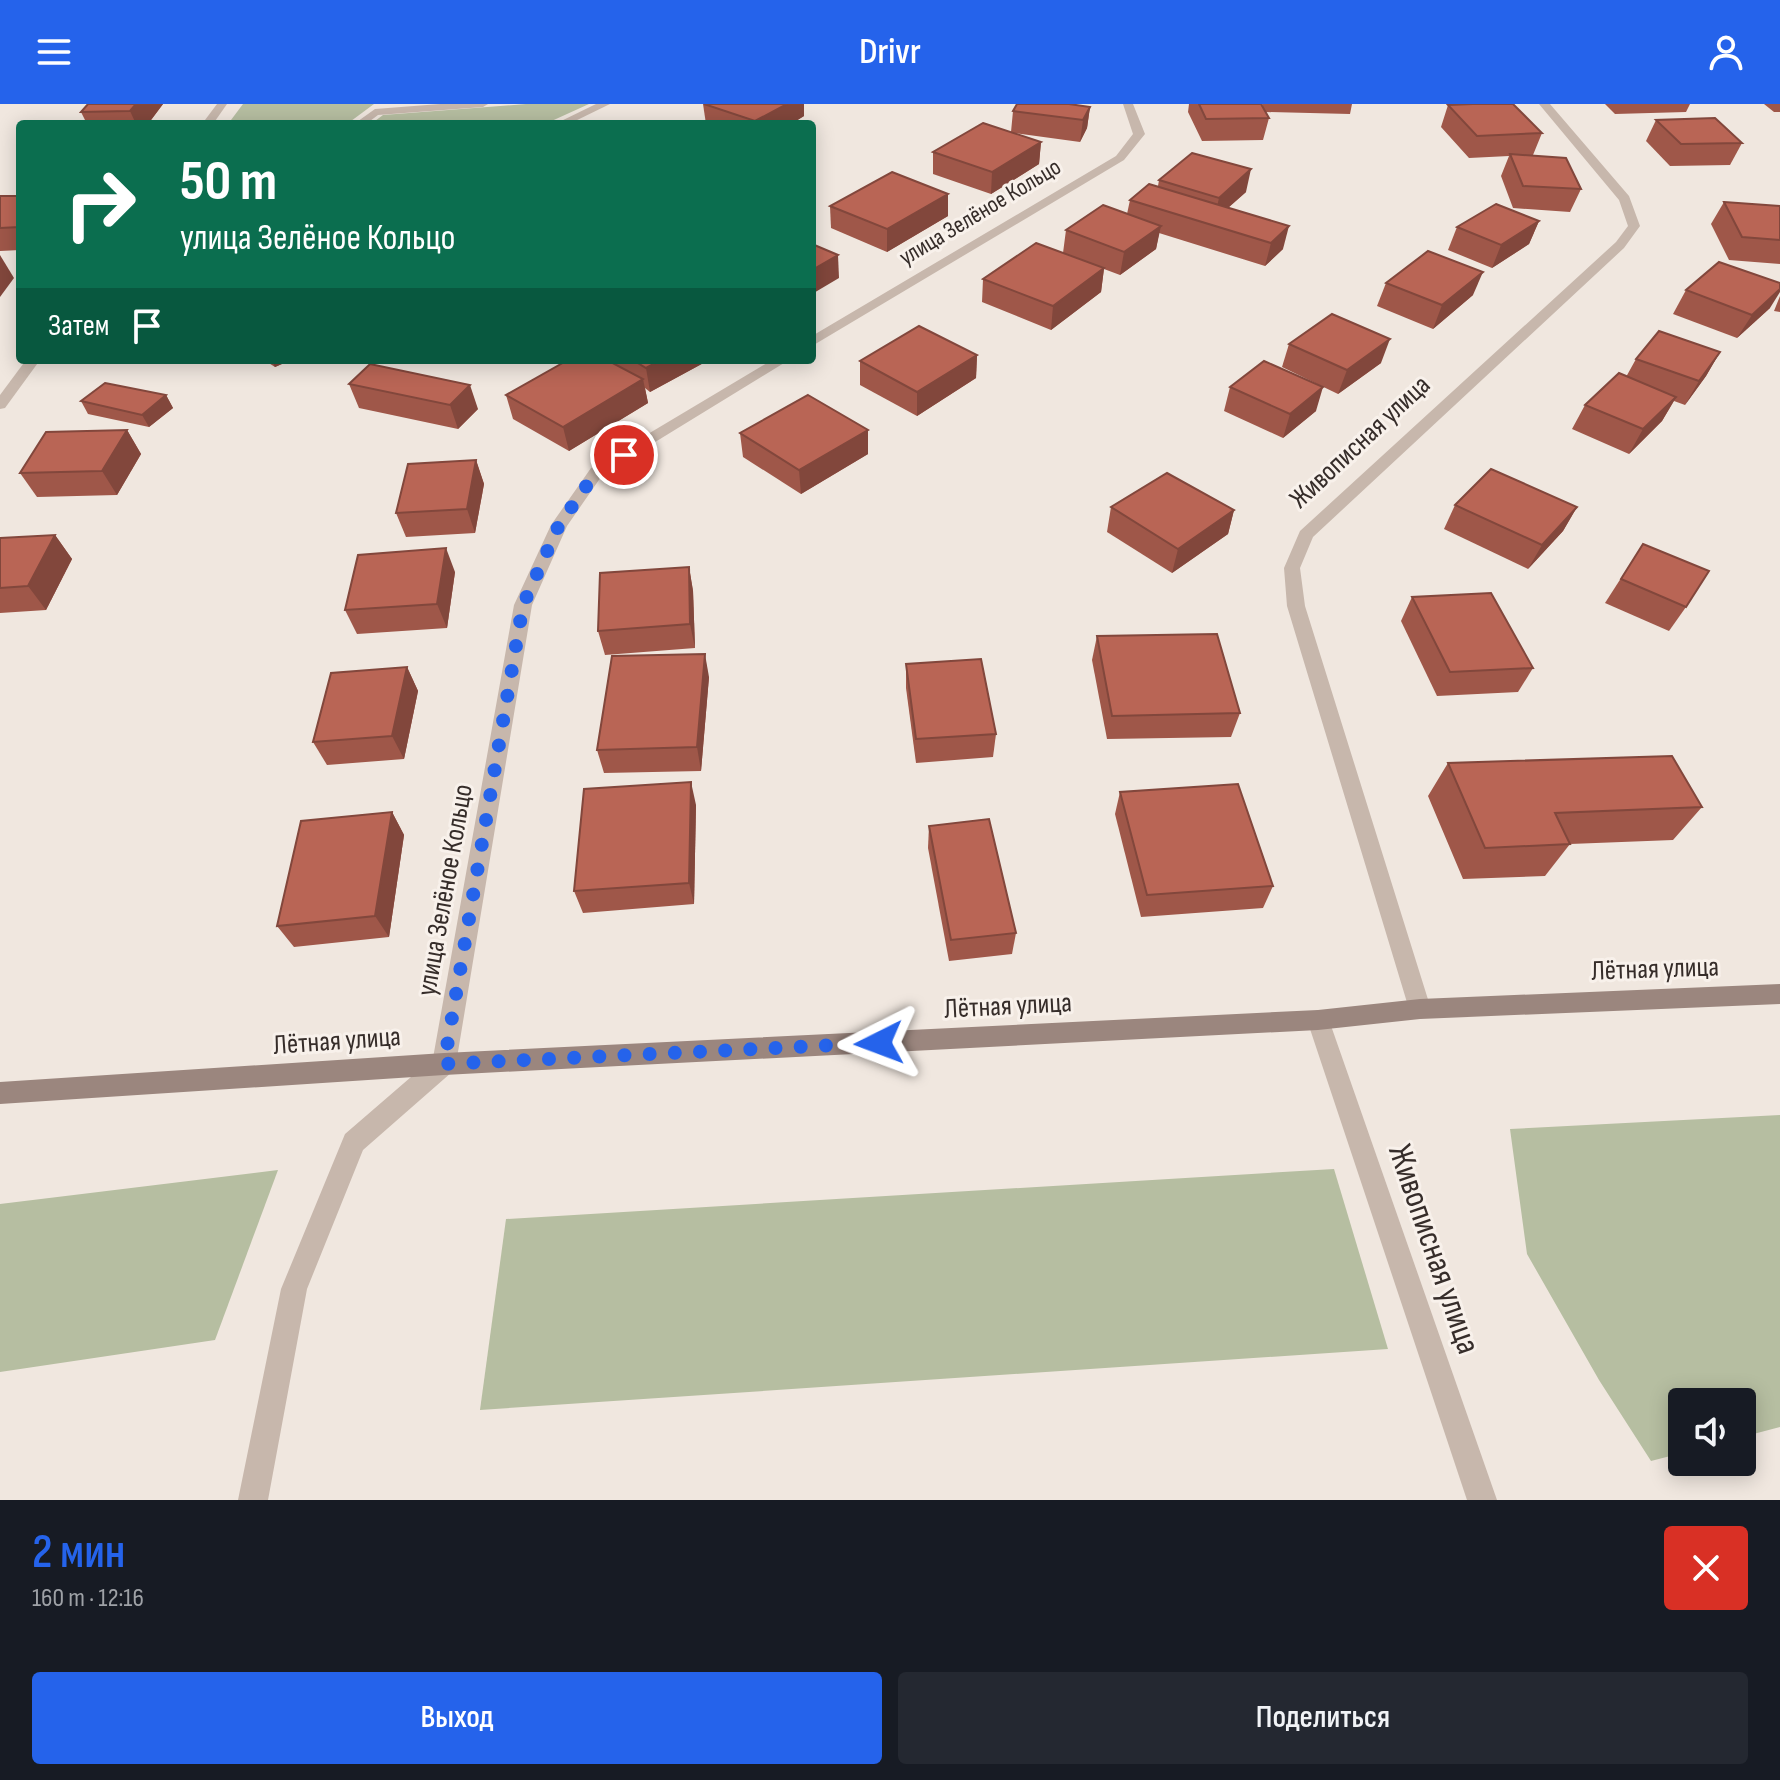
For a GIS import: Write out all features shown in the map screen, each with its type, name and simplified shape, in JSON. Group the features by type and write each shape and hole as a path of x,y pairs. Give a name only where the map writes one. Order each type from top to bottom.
{"street":[{"path":"364,120 375,112 483,104"},
{"path":"569,120 605,104"},
{"name":"улица Зелёное Кольцо","path":"816,340 1120,158 1139,134 1128,104"},
{"name":"Живописная улица","path":"1420,1009 1296,606 1292,568 1306,535 1620,245 1634,226 1625,199 1544,104"},
{"path":"0,405 30,364"},
{"name":"улица Зелёное Кольцо","path":"444,1064 523,605 559,525 597,471 775,364"},
{"name":"Лётная улица","path":"0,1093 444,1064 1318,1020 1420,1009 1780,994"},
{"name":"Живописная улица","path":"1318,1020 1482,1500"},
{"path":"253,1500 294,1289 354,1142 444,1064"}],"green space":[{"path":"243,104 374,104 352,120 231,120"},
{"path":"526,104 589,104 554,120 376,120 383,115"},
{"path":"1780,1115 1780,1427 1756,1433 1756,1388 1668,1388 1668,1457 1651,1461 1599,1380 1527,1254 1510,1129"},
{"path":"1334,1169 1388,1349 480,1410 506,1219"},
{"path":"278,1170 215,1340 0,1372 0,1204"}],"building":[{"path":"88,104 136,104 130,111 81,112"},
{"path":"704,104 787,104 752,120"},
{"path":"1017,104 1090,107 1083,120 1013,111"},
{"path":"1199,104 1261,104 1269,118 1206,119"},
{"path":"1513,104 1542,133 1477,136 1448,105"},
{"path":"1715,118 1742,143 1681,144 1656,120"},
{"path":"983,123 1041,142 992,172 933,152"},
{"path":"1192,153 1251,169 1219,198 1159,180"},
{"path":"1510,154 1566,158 1581,189 1523,186"},
{"path":"892,172 948,194 887,229 830,206"},
{"path":"1149,184 1289,226 1271,243 1130,200"},
{"path":"0,196 16,196 16,227 0,228"},
{"path":"1724,202 1780,206 1780,240 1742,237"},
{"path":"1496,204 1539,221 1501,245 1457,227"},
{"path":"1103,205 1161,226 1124,252 1066,230"},
{"path":"1036,243 1104,268 1053,306 983,279"},
{"path":"816,246 838,255 816,268"},
{"path":"1428,251 1483,272 1442,305 1386,283"},
{"path":"1719,262 1780,283 1780,289 1752,315 1686,290"},
{"path":"1332,314 1390,339 1347,370 1289,344"},
{"path":"919,326 977,355 917,392 860,361"},
{"path":"1659,331 1720,352 1699,381 1636,359"},
{"path":"1264,361 1323,387 1290,414 1230,387"},
{"path":"370,364 470,385 450,405 349,384"},
{"path":"561,364 615,364 643,379 563,427 506,395"},
{"path":"1619,373 1676,397 1643,429 1585,405"},
{"path":"105,383 166,395 142,415 81,401"},
{"path":"808,395 868,430 799,470 740,433"},
{"path":"127,430 102,471 20,473 46,432"},
{"path":"476,460 467,509 396,513 408,464"},
{"path":"1491,469 1577,507 1542,545 1455,505"},
{"path":"1167,473 1234,510 1178,549 1111,507"},
{"path":"55,535 28,586 0,588 0,538"},
{"path":"1643,544 1709,571 1686,607 1621,579"},
{"path":"446,548 437,604 345,610 358,555"},
{"path":"689,567 690,624 598,631 600,573"},
{"path":"1491,593 1533,668 1450,672 1412,597"},
{"path":"1217,634 1240,713 1112,716 1097,636"},
{"path":"705,654 697,747 597,750 612,656"},
{"path":"981,659 996,734 916,739 906,664"},
{"path":"407,667 392,736 313,742 331,673"},
{"path":"1672,756 1702,807 1555,813 1570,844 1485,848 1448,763"},
{"path":"691,782 689,883 574,891 584,789"},
{"path":"1238,784 1273,886 1147,895 1120,792"},
{"path":"392,812 375,916 277,926 301,821"},
{"path":"989,819 1016,933 951,940 929,826"}],"route":[{"path":"624,455 597,471 559,525 523,605 444,1064 879,1043"}]}
